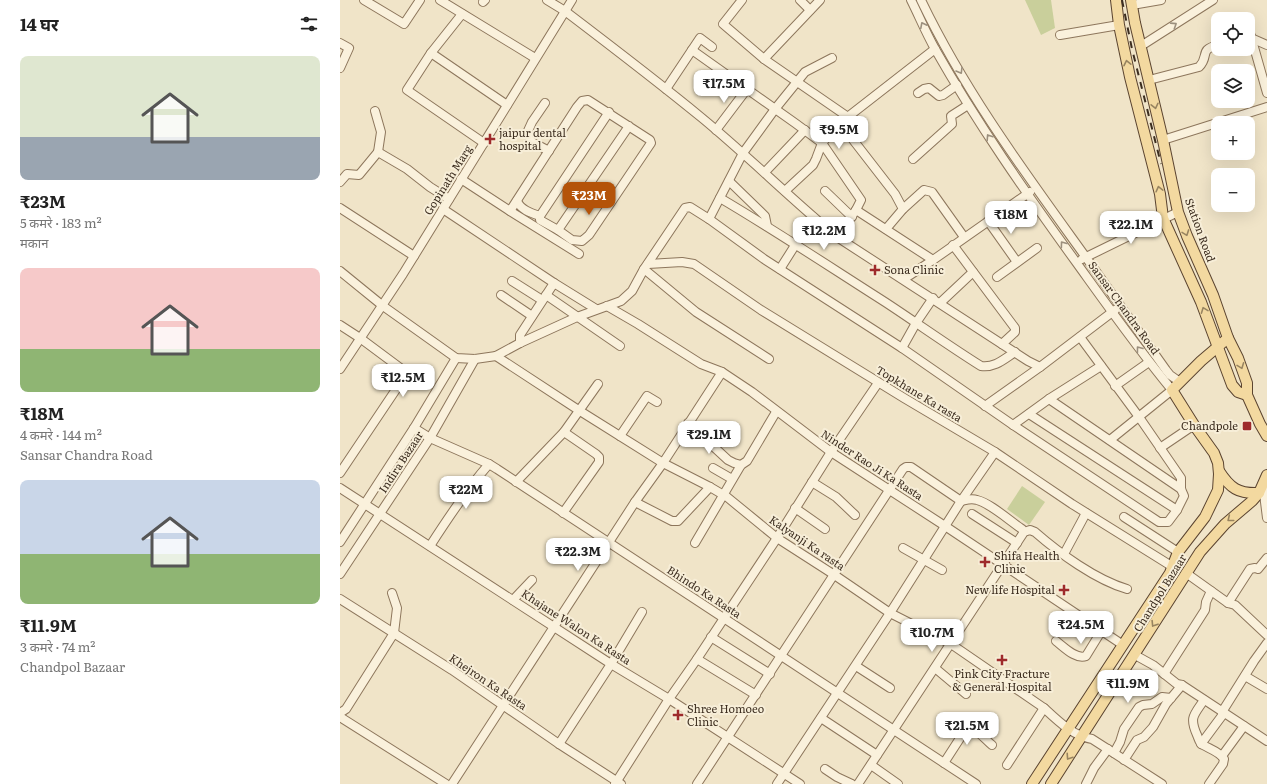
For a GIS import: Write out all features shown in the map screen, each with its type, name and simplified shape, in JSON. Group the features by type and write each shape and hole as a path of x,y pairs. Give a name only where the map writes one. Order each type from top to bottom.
{"main road":[{"path":"1116,0 1119,24 1130,77 1160,194 1163,218 1201,302 1232,384 1238,392 1247,395"},
{"name":"Station Road","path":"1132,3 1178,212 1213,295 1228,338 1248,383 1247,395 1263,424 1267,436"},
{"path":"1172,390 1201,361 1228,338"},
{"name":"Sansar Chandra Road","path":"1172,390 1214,453 1219,471 1218,490"},
{"path":"1219,471 1224,479 1235,489 1247,493 1263,493 1267,475"},
{"name":"Chandpol Bazaar","path":"1032,784 1173,567 1178,552 1206,517 1218,490"},
{"name":"Chandpol Bazaar","path":"1051,784 1082,738 1200,552 1224,524 1263,493"}],"street":[{"path":"364,0 404,24 420,0"},
{"path":"440,0 535,58"},
{"path":"547,0 565,10 666,89 765,172 813,217 837,237 1040,367"},
{"name":"Gopinath Marg","path":"340,369 414,256 572,0"},
{"path":"742,0 723,24 764,59 848,117"},
{"path":"800,0 810,10"},
{"path":"764,59 820,0"},
{"name":"Sansar Chandra Road","path":"911,0 935,49 968,104 1026,194 1149,362 1172,390"},
{"name":"Sansar Chandra Road","path":"920,0 942,43 989,120 1035,188 1166,370 1180,382"},
{"path":"1132,3 1161,0"},
{"path":"1141,46 1213,0"},
{"path":"462,14 431,54 407,90 484,143"},
{"path":"1060,35 1119,24"},
{"path":"666,89 700,38 712,47"},
{"path":"1255,41 1267,45"},
{"path":"340,43 349,48 340,68"},
{"path":"1149,80 1200,67 1204,60 1205,53 1211,47"},
{"path":"785,191 813,165 822,144 840,124 935,49"},
{"path":"692,50 805,130 822,144 861,200 854,213 837,237"},
{"path":"1255,53 1266,86"},
{"path":"431,54 507,105"},
{"path":"709,219 743,154 775,109 805,72 832,58"},
{"path":"1258,61 1267,59"},
{"path":"918,93 929,88 939,96 943,95 957,85"},
{"path":"716,130 747,89"},
{"path":"510,211 517,200 549,151 577,107 582,101 588,100 609,112 650,140 651,143 589,235 582,241 572,240 540,220 540,216 525,210 517,200"},
{"path":"544,103 527,133 532,142 549,151"},
{"path":"913,159 952,124 952,116 968,104"},
{"path":"1163,140 1267,108"},
{"path":"340,182 347,174 359,175 378,152 381,132 376,111"},
{"path":"540,216 609,112"},
{"path":"840,124 895,194 903,209"},
{"path":"558,230 629,126"},
{"path":"765,172 805,130"},
{"path":"378,152 407,169 430,187 449,199"},
{"path":"461,179 579,254"},
{"path":"729,181 765,216 767,226"},
{"path":"904,279 1035,188"},
{"path":"886,229 903,209 924,190 932,192 964,237"},
{"path":"825,191 854,213 886,229 933,260"},
{"path":"720,198 796,244 830,268 981,366 994,366 1015,352"},
{"path":"340,271 382,306 456,358 475,359 496,356 577,316 621,301 632,292 646,266 685,208 690,207 764,259 902,348 1013,425 1159,522 1168,522 1184,496 1181,489 1181,478 1139,416 1115,386 1080,337"},
{"path":"340,208 414,256"},
{"path":"443,209 554,283 596,309"},
{"path":"1076,262 1163,218 1178,212"},
{"path":"780,269 813,217"},
{"path":"988,220 1017,262"},
{"path":"953,245 1015,328 1014,332 1002,344"},
{"path":"997,277 1038,248"},
{"name":"Topkhane Ka rasta","path":"646,266 682,262 694,264 761,310 878,383 995,452 1086,513 1173,567"},
{"path":"646,266 696,312 769,360"},
{"path":"902,348 916,323 937,301 973,272"},
{"path":"512,281 577,316 620,346"},
{"path":"520,344 520,335 554,283"},
{"path":"502,295 532,316"},
{"path":"985,406 1040,367 1120,305"},
{"name":"Ninder Rao Ji Ka Rasta","path":"607,306 701,364 722,372 752,392 776,412 831,452 1123,645"},
{"path":"340,325 408,373 340,473"},
{"name":"Kalyanji Ka rasta","path":"496,356 663,463 710,486 777,538 890,613 951,644 1044,708 1082,738 1092,739 1162,784"},
{"path":"340,542 414,428 456,358"},
{"name":"Indira Bazaar","path":"340,574 430,438 475,359"},
{"path":"1115,386 1149,362"},
{"path":"1013,425 1049,399 1101,366"},
{"path":"452,784 635,502 663,463 722,372"},
{"path":"618,783 669,699 697,659 777,538 831,452 878,383"},
{"path":"516,482 564,432 598,384"},
{"path":"1110,440 1172,390"},
{"path":"620,436 647,396 657,402"},
{"path":"1049,399 1181,489"},
{"path":"695,543 732,479 741,465 747,461 776,412"},
{"path":"1029,414 1176,510"},
{"path":"688,423 728,460 734,464 741,465"},
{"path":"1160,448 1194,425"},
{"name":"Bhindo Ka Rasta","path":"414,428 430,438 489,464 976,784"},
{"path":"563,513 599,462 599,457 596,454 564,432"},
{"path":"777,784 838,694 961,501 995,452"},
{"path":"430,546 452,512 489,464"},
{"path":"697,784 782,656 833,574 890,490 903,468 911,466 961,501"},
{"path":"713,468 732,479"},
{"path":"812,482 836,497 855,515"},
{"path":"635,502 672,521 678,521 710,486"},
{"name":"Khajane Walon Ka Rasta","path":"340,488 611,664 669,699 800,784"},
{"path":"1263,493 1267,518"},
{"path":"961,501 968,499 977,500 989,506 1022,529 1024,532"},
{"path":"795,508 825,529"},
{"path":"1064,554 1086,513"},
{"path":"972,514 1017,543"},
{"path":"1124,517 1178,552"},
{"path":"858,784 1024,532 1030,530 1035,532 1064,554 1093,573 1127,589"},
{"path":"903,548 942,570"},
{"path":"1228,603 1250,569 1258,569 1267,558"},
{"path":"1186,573 1211,592 1235,606 1267,635"},
{"path":"513,600 532,580"},
{"path":"1164,674 1205,610 1206,602 1211,592"},
{"path":"340,713 346,709 394,633 397,608 392,593"},
{"name":"Khejron Ka Rasta","path":"340,599 452,670 618,783"},
{"path":"559,744 611,664 642,612"},
{"path":"1056,641 1075,655 1083,657 1086,656 1102,630"},
{"path":"711,637 770,674"},
{"path":"1201,744 1267,643"},
{"path":"1135,655 1153,665 1177,684 1267,741"},
{"path":"697,659 756,695"},
{"path":"856,666 890,688"},
{"path":"935,668 966,694"},
{"path":"1245,676 1267,689"},
{"path":"1124,760 1137,740 1144,737 1153,728 1171,698 1182,686"},
{"path":"1086,784 1094,768 1120,742 1124,730 1139,707 1152,704 1162,697 1171,698"},
{"path":"1204,700 1192,722 1201,744 1222,756 1224,760 1209,784"},
{"path":"1007,765 1044,708"},
{"path":"340,717 446,784"},
{"path":"821,718 877,755"},
{"path":"1222,756 1244,726"},
{"path":"944,763 964,732 968,730 971,729 977,731 992,745"},
{"path":"871,765 898,784"},
{"path":"825,768 837,777 852,784"}],"green space":[{"path":"1025,0 1051,0 1055,28 1041,35"},
{"path":"1022,486 1045,502 1029,525 1007,509"}],"railway":[{"path":"1122,0 1132,49 1161,164"}],"place":[{"name":"jaipur dental hospital","path":"490,139"},
{"name":"Sona Clinic","path":"875,270"},
{"name":"Chandpole","path":"1247,426"},
{"name":"Shifa Health Clinic","path":"985,562"},
{"name":"New life Hospital","path":"1064,590"},
{"name":"Pink City Fracture & General Hospital","path":"1002,660"},
{"name":"Shree Homoeo Clinic","path":"678,715"}]}
